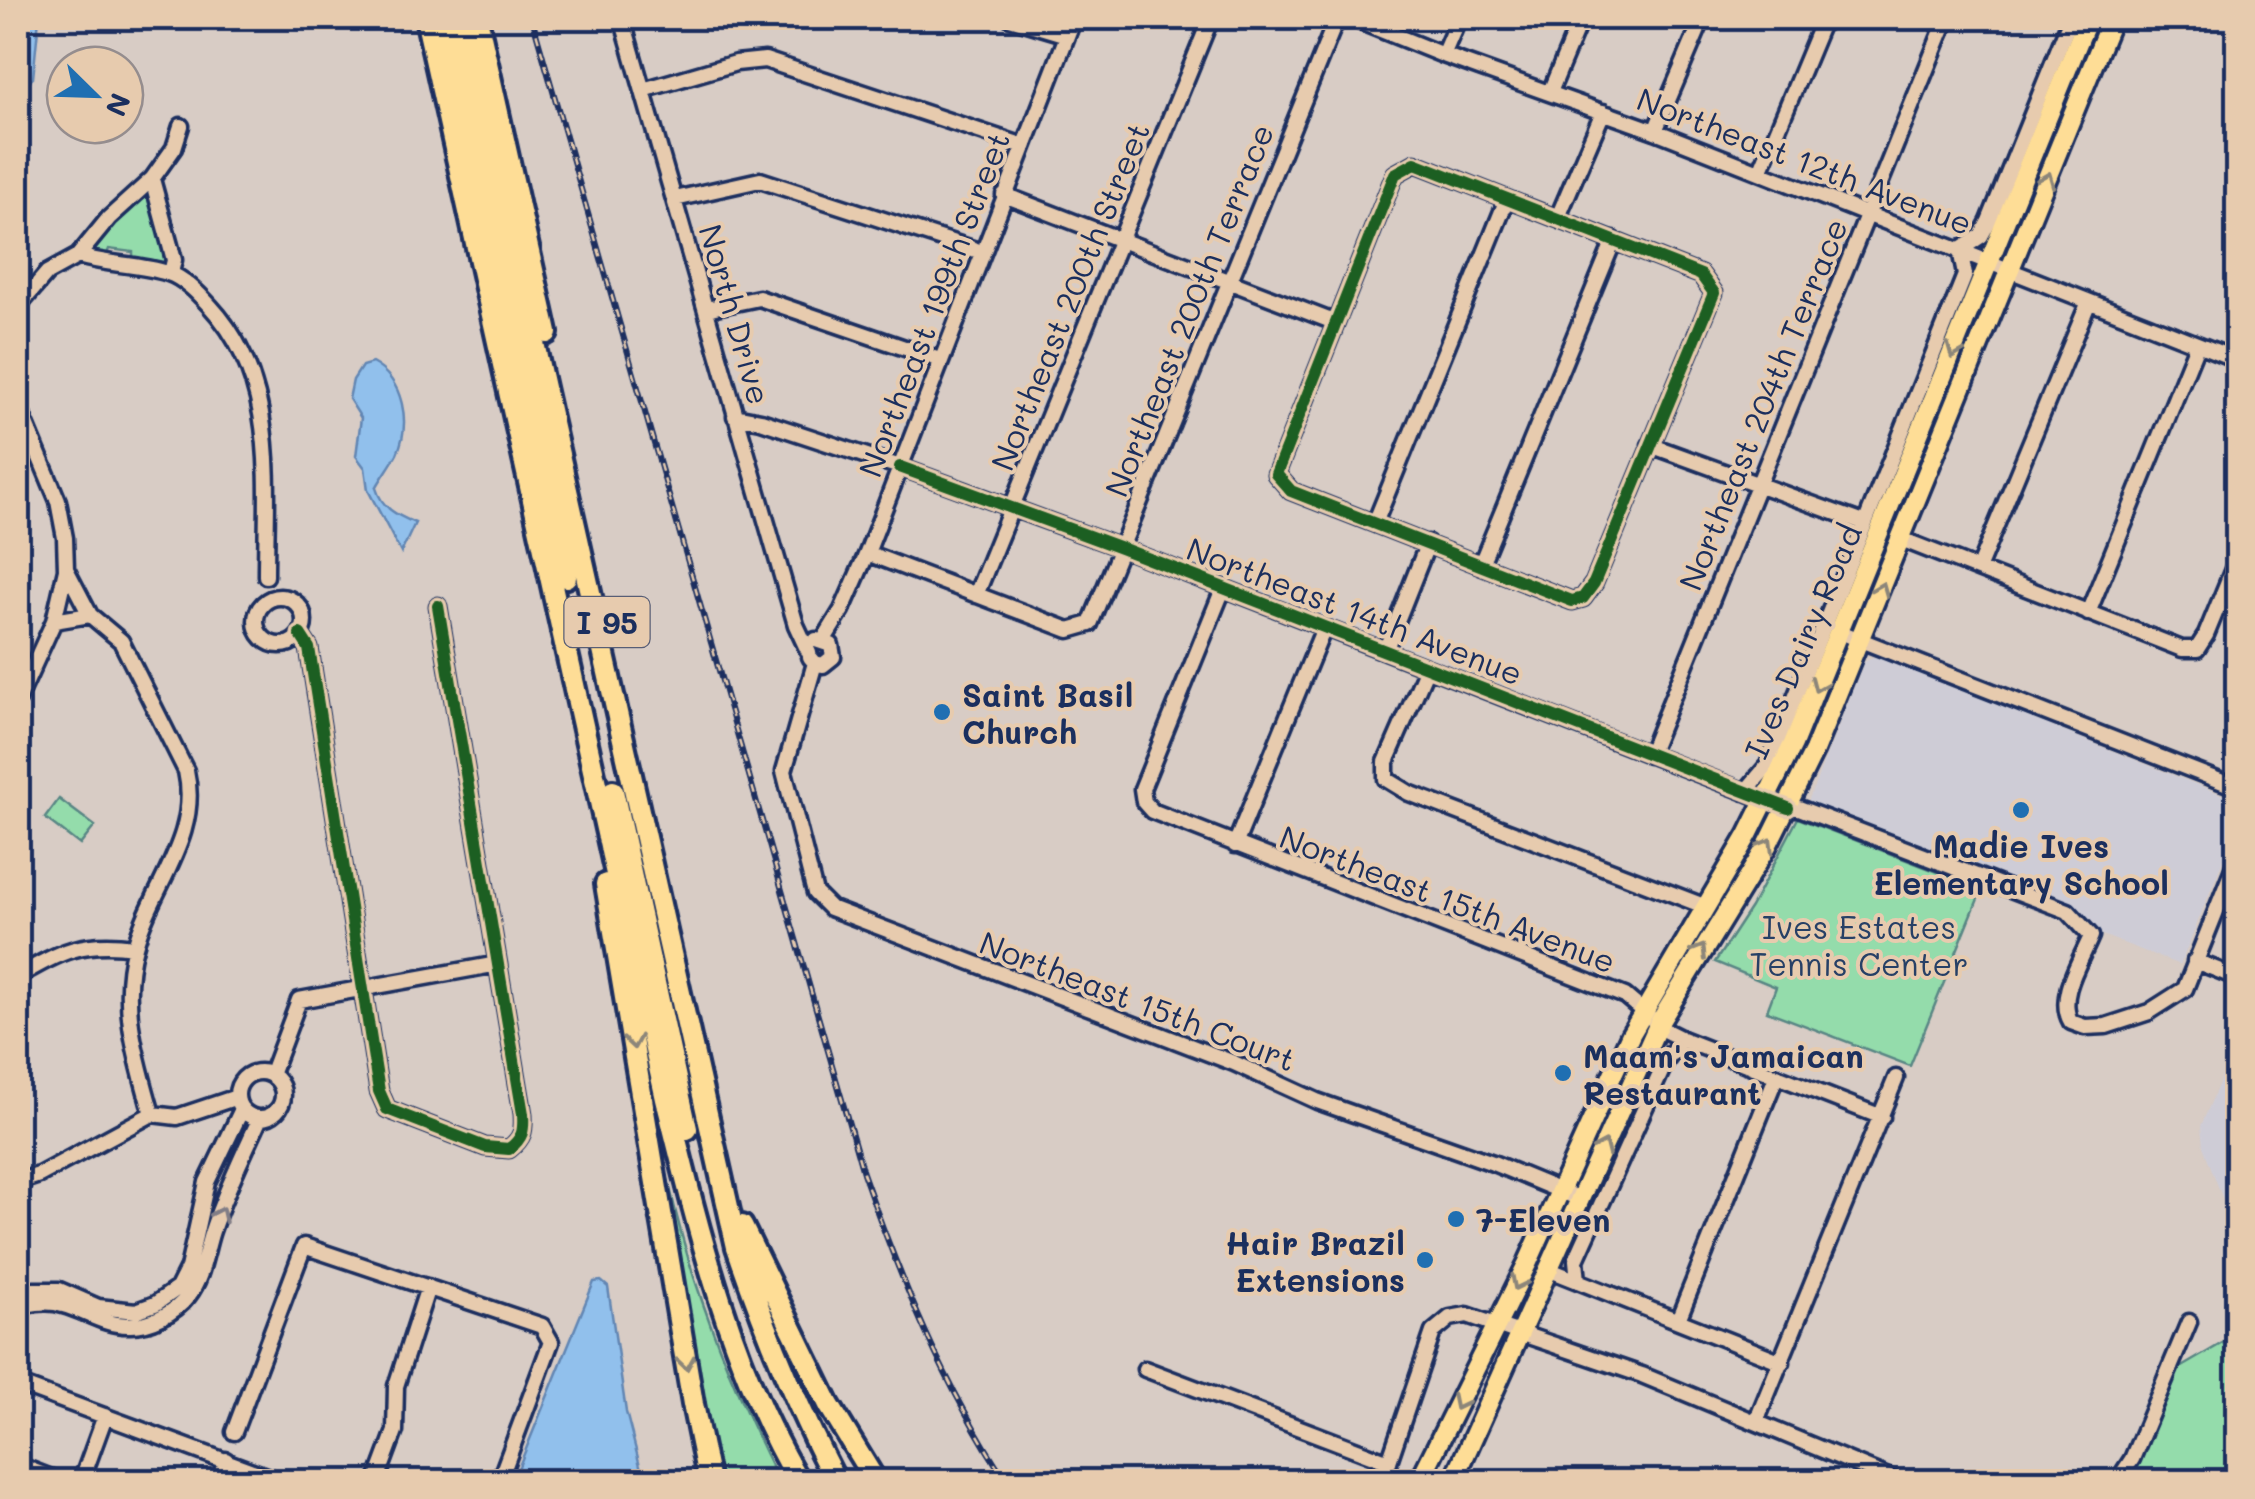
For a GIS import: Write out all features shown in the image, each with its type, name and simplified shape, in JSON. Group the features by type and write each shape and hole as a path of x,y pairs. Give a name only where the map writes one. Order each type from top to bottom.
{"highway":[{"name":"I 95","path":"426,18 666,1098 702,1244 737,1347 798,1482"},
{"path":"442,18 704,1207 764,1384 812,1482"},
{"path":"461,18 737,1247 788,1386 836,1482"},
{"name":"I 95","path":"477,18 508,144 613,649 742,1226 776,1326 820,1429 850,1482"},
{"path":"595,773 594,822 709,1482"},
{"path":"742,1226 829,1404 876,1482"}],"main road":[{"name":"Ives Dairy Road","path":"1418,1482 1704,906 1766,800 1840,632 2088,18"},
{"name":"Ives Dairy Road","path":"1453,1482 1580,1200 1651,1017 1788,808 1861,640 2112,18"}],"street":[{"name":"North Drive","path":"622,18 796,624 822,652"},
{"path":"1010,18 1067,35"},
{"name":"Northeast 199th Street","path":"787,755 822,652 866,553 1074,18"},
{"name":"Northeast 200th Street","path":"976,595 1211,18"},
{"name":"Northeast 200th Terrace","path":"976,595 1069,630 1090,624 1337,18"},
{"name":"Northeast 12th Avenue","path":"1351,18 1656,131 2238,360"},
{"path":"1443,55 1459,18"},
{"path":"1550,92 1580,18"},
{"path":"1656,131 1703,18"},
{"path":"1760,172 1824,18"},
{"name":"Northeast 204th Terrace","path":"1649,755 1947,18"},
{"path":"1745,792 1768,765 1965,275 1960,250 1980,236 1989,221 2071,18"},
{"path":"642,90 736,62 765,60 1024,146"},
{"path":"1558,218 1603,112"},
{"path":"18,307 47,274 78,256 109,218 152,179 174,148 182,126"},
{"path":"1414,163 1507,198 1701,275 1714,293 1594,583 1582,598 1572,600 1291,492 1276,474 1394,174 1414,163"},
{"path":"152,179 174,260 171,273"},
{"path":"675,199 760,180 982,252"},
{"path":"1004,195 1334,322"},
{"path":"1375,522 1507,198"},
{"path":"1481,564 1614,240"},
{"path":"78,256 171,273 221,318 240,350 262,406 266,439 266,576"},
{"path":"706,309 759,298 940,360"},
{"path":"1978,569 2088,304"},
{"path":"2088,613 2198,345"},
{"path":"18,405 58,501 66,569 54,622 18,700"},
{"name":"Northeast 14th Avenue","path":"736,416 900,467 1121,548 1745,792 1798,808 2068,912 2090,936 2065,999 2064,1010 2071,1022 2106,1026 2148,1012 2186,989 2195,962"},
{"path":"1650,445 1864,523"},
{"path":"1901,539 2182,649 2196,648 2206,635 2238,557"},
{"path":"1384,650 1428,543"},
{"path":"866,553 976,595"},
{"path":"66,569 90,615 121,641 136,666 186,771 191,793 180,844 134,947 128,1003 132,1040 152,1114"},
{"name":"Northeast 15th Avenue","path":"1223,589 1142,790 1144,802 1152,811 1625,996 1682,1039 1882,1116"},
{"path":"300,634 309,648 379,1091 387,1109 485,1146 509,1149 520,1140 524,1129 438,606"},
{"path":"54,622 90,615"},
{"path":"1235,846 1324,628"},
{"path":"1840,632 2238,788"},
{"path":"1426,668 1386,762 1386,779 1409,793 1704,906"},
{"name":"Northeast 15th Court","path":"787,755 784,771 788,791 816,893 830,908 1234,1063 1317,1101 1488,1161 1580,1200"},
{"path":"2237,859 2195,962 2238,978"},
{"path":"18,976 66,949 109,943 134,947"},
{"path":"271,1075 299,1000 498,964"},
{"path":"1578,1281 1576,1260 1666,1061 1682,1039"},
{"path":"18,1296 31,1290 59,1290 113,1311 136,1311 178,1288 188,1268 212,1172 239,1103 239,1085 249,1074 271,1075 280,1086 282,1100 274,1113 260,1118 240,1156 188,1297 159,1318 130,1326 105,1323 60,1304 18,1306"},
{"path":"1678,1320 1776,1077"},
{"path":"1756,1422 1896,1078"},
{"path":"18,1182 152,1114 177,1117 239,1103 260,1118"},
{"path":"212,1172 232,1182"},
{"path":"234,1432 304,1246 542,1326 551,1342 499,1482"},
{"path":"1550,1270 1782,1362"},
{"path":"376,1482 395,1431 396,1386 428,1288"},
{"path":"1382,1482 1434,1332 1450,1318 1468,1316 1642,1375 1900,1482"},
{"path":"2117,1482 2132,1460 2189,1322"},
{"path":"1145,1369 1389,1462"},
{"path":"18,1384 282,1482"},
{"path":"81,1482 105,1416"},
{"path":"218,1482 226,1460"},
{"path":"18,1465 62,1482"}],"shaded area":[{"name":"Madie Ives Elementary School","path":"1876,656 2238,801 2237,826 2180,965 1801,819 1864,662"},
{"path":"2237,1040 2237,1237 2203,1146 2201,1126"}],"green space":[{"path":"143,194 151,198 168,260 166,266 133,260 133,252 109,249 106,257 89,253 91,246"},
{"path":"59,799 95,826 80,845 45,818"},
{"name":"Ives Estates Tennis Center","path":"1798,818 1982,889 1910,1066 1767,1011 1776,987 1715,962 1751,907"},
{"path":"646,1076 673,1202 694,1277 733,1381 779,1481 713,1481"},
{"path":"2226,1341 2237,1346 2237,1481 2132,1481 2178,1369"}],"water":[{"path":"18,18 39,18 33,78 22,86 18,99"},
{"path":"372,363 398,391 404,416 397,454 376,488 391,510 415,523 401,553 368,490 365,468 356,456 361,418 349,399 353,380 362,366"},
{"path":"601,1281 608,1287 626,1412 644,1481 513,1481 594,1282"}],"railway":[{"path":"532,18 863,1173 926,1332 963,1408 1007,1482"}],"cycle path":[{"path":"1415,163 1701,275 1714,293 1594,583 1583,598 1572,601 1291,491 1276,474 1395,174 1415,163"},
{"path":"900,467 1121,548 1788,808"},
{"path":"300,634 309,648 379,1091 387,1109 485,1147 509,1149 522,1134 523,1114 438,606"}],"place":[{"name":"Saint Basil Church","path":"942,712"},
{"name":"Madie Ives Elementary School","path":"2021,810"},
{"name":"Maam's Jamaican Restaurant","path":"1563,1073"},
{"name":"7-Eleven","path":"1456,1219"},
{"name":"Hair Brazil Extensions","path":"1425,1260"}]}
